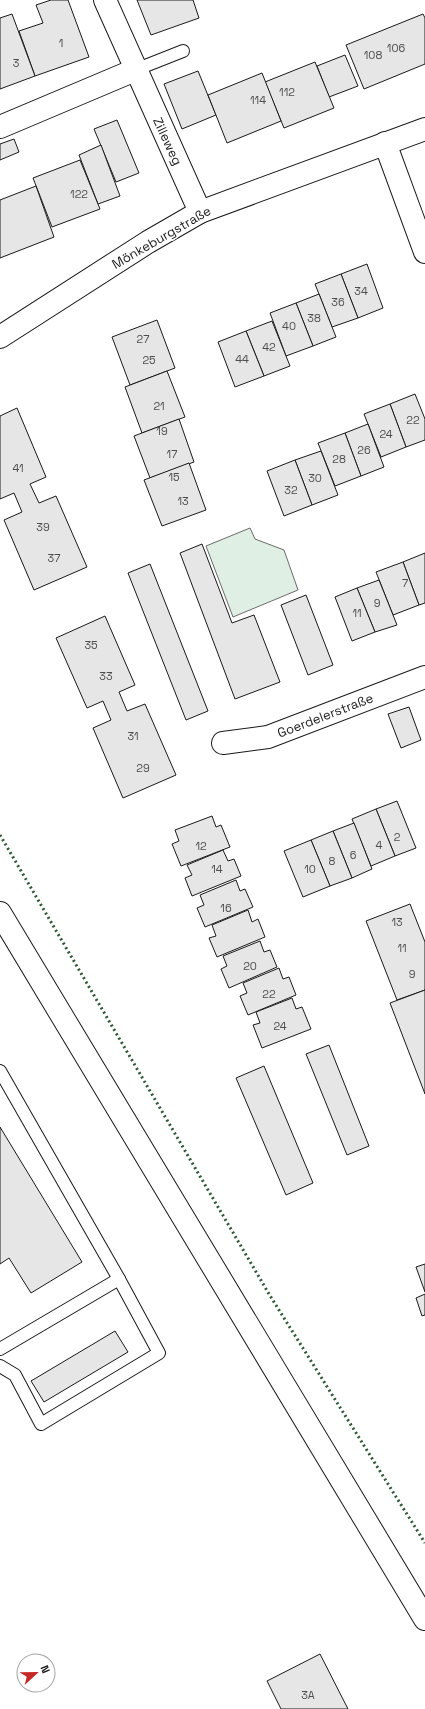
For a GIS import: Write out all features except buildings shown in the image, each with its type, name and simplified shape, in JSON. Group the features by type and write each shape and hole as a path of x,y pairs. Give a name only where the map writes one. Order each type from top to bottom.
{"street":[{"name":"Zilleweg","path":"106,0 200,212"},
{"path":"0,127 136,70"},
{"name":"Mönkeburgstraße","path":"0,337 148,242 200,212 425,128"},
{"path":"385,143 424,247"},
{"name":"Goerdelerstraße","path":"222,743 268,737 425,677"},
{"path":"0,913 425,1619"}],"lane":[{"path":"136,70 183,51"},
{"path":"0,1071 119,1279 159,1353 41,1424 15,1374 0,1366"},
{"path":"0,1349 119,1279"}],"green space":[{"path":"250,528 255,539 284,550 298,590 233,617 206,546"}],"hedge":[{"path":"0,835 269,1294 425,1543"}]}
